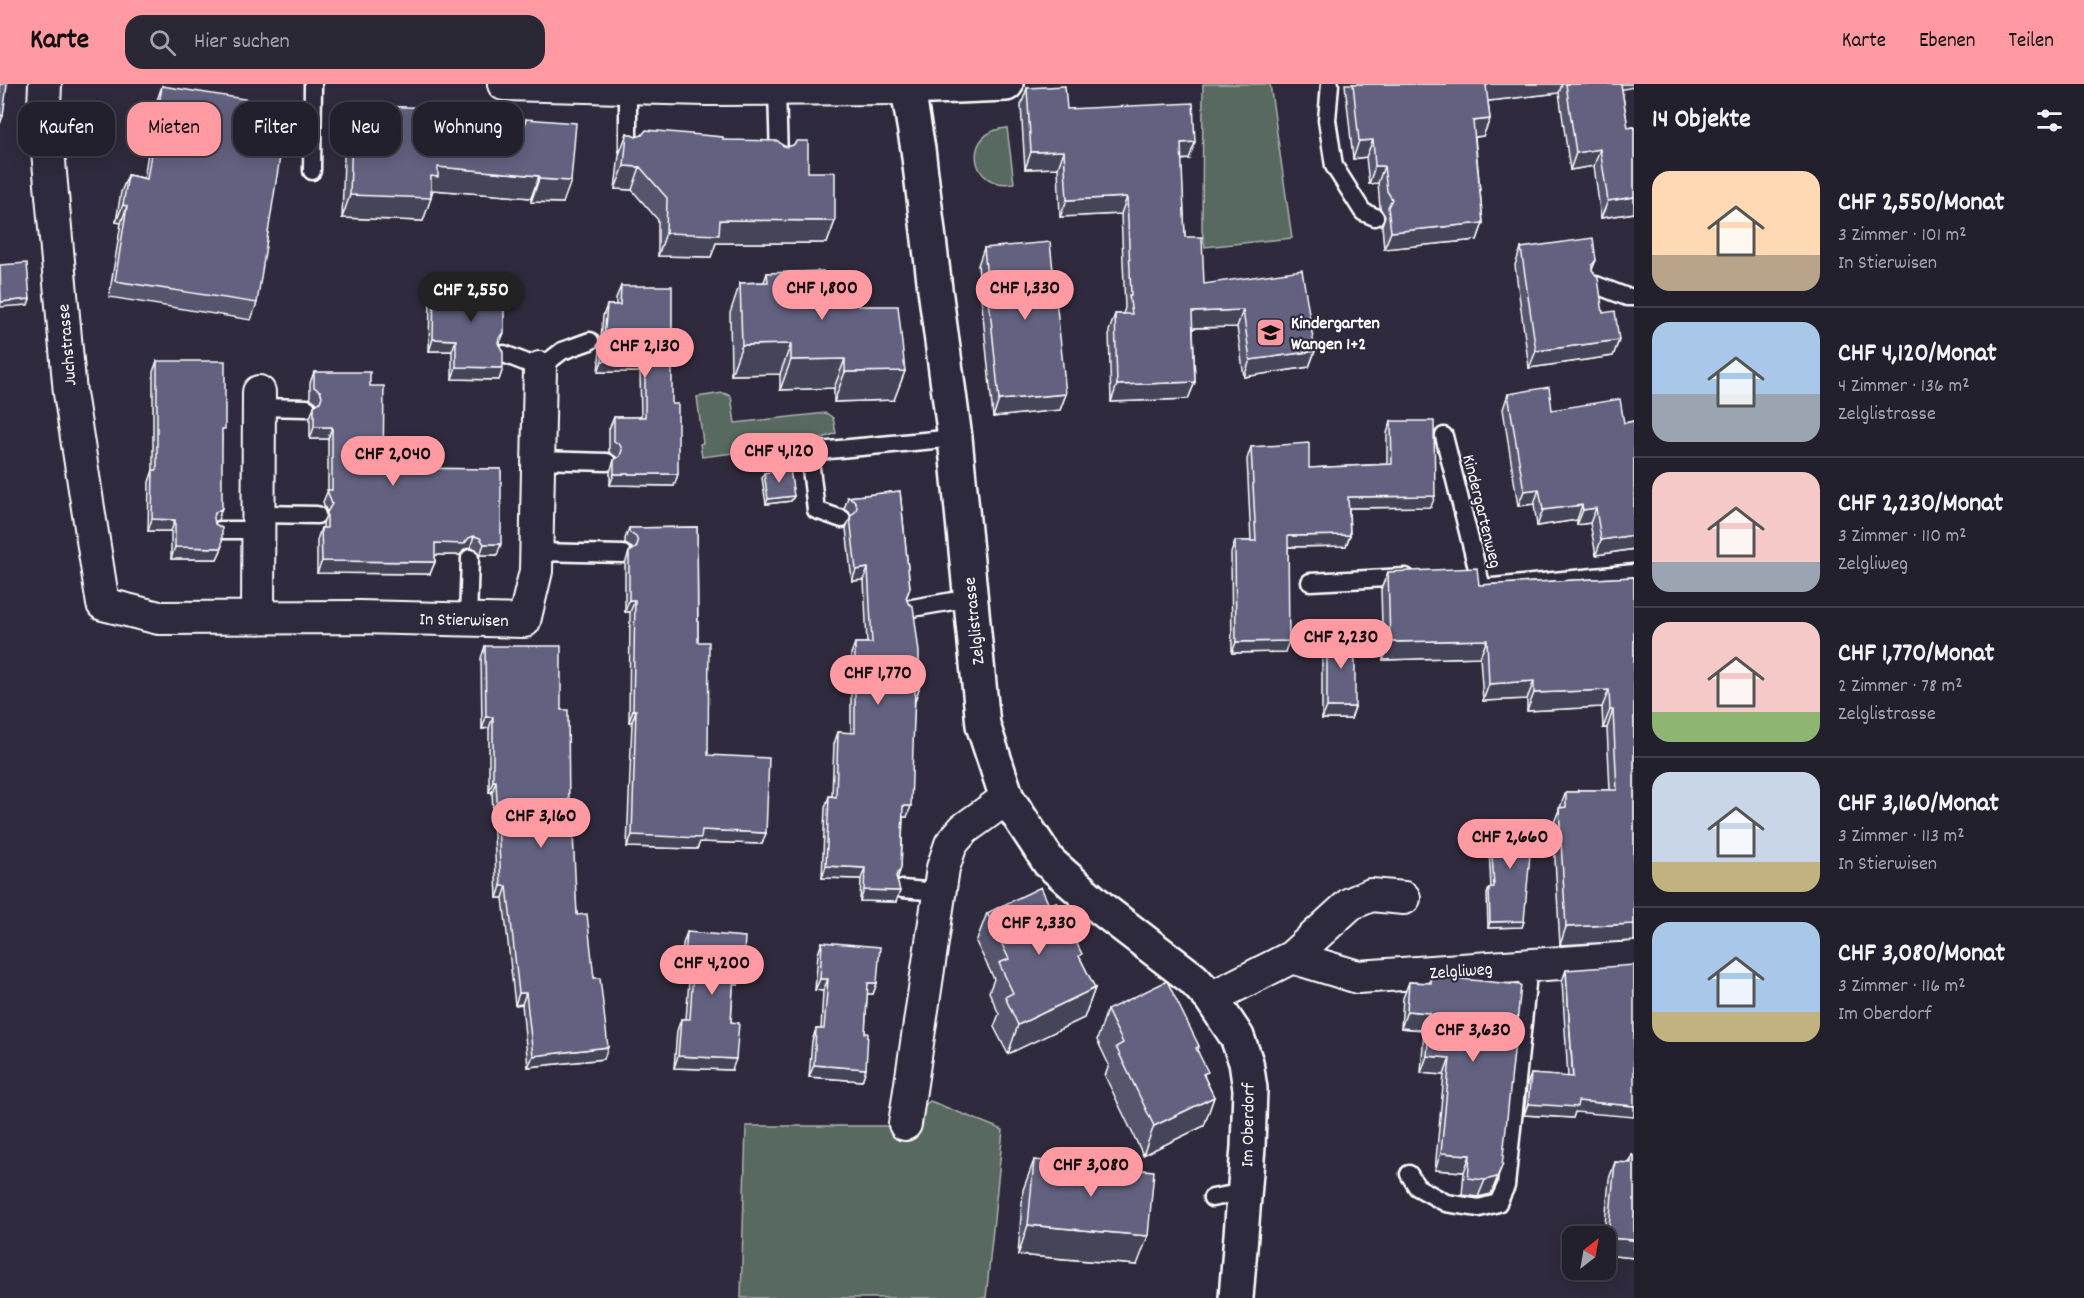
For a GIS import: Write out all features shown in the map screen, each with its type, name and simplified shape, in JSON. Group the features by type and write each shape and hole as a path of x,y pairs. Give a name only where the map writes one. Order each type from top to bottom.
{"street":[{"name":"Juchstrasse","path":"45,84 44,107 70,393 103,604"},
{"path":"520,85 777,89 1006,84"},
{"name":"Zelglistrasse","path":"907,86 918,149 956,438 983,725 1007,798"},
{"name":"In Stierwisen","path":"103,604 159,618 524,621 536,571 540,368"},
{"path":"258,618 259,400"},
{"path":"905,1124 943,868 951,844 964,829 1007,798"},
{"name":"Im Oberdorf","path":"1007,798 1049,862 1102,909 1193,979 1211,998 1237,1037 1246,1062 1250,1089 1236,1298"},
{"path":"1211,998 1292,957 1350,904 1371,895 1404,898"},
{"name":"Zelgliweg","path":"1292,957 1358,977 1634,958"}],"lane":[{"path":"312,171 313,84"},
{"path":"1330,84 1327,120 1334,166 1350,195 1363,212 1375,217"},
{"path":"628,87 628,149"},
{"path":"777,89 779,159"},
{"path":"1596,285 1627,297 1634,297"},
{"path":"504,354 540,368 562,351 590,341"},
{"path":"259,400 307,408"},
{"name":"Kindergartenweg","path":"1444,436 1473,574 1482,588 1634,573"},
{"path":"787,454 956,438"},
{"path":"809,452 816,510 842,519"},
{"path":"538,460 607,462"},
{"path":"220,530 258,522 317,515"},
{"path":"537,552 623,554"},
{"path":"468,619 470,558"},
{"path":"1310,582 1422,577"},
{"path":"912,608 971,598"},
{"path":"902,889 939,892"},
{"path":"1409,1174 1417,1186 1446,1203 1479,1208 1498,1203 1506,1186 1529,965"},
{"path":"1212,1198 1244,1195"}],"green space":[{"path":"1203,84 1270,84 1292,238 1205,247 1202,231"},
{"path":"1007,128 1014,183 999,183 987,178 980,170 976,159 977,148 992,131"},
{"path":"723,393 731,396 735,423 826,413 833,418 836,433 784,447 702,457 700,444 703,443 697,397"},
{"path":"930,1101 1003,1130 986,1298 741,1298 746,1126 914,1126 916,1112"}],"building":[{"path":"0,84 7,84 3,116 0,115"},
{"path":"1353,84 1491,84 1486,85 1490,119 1473,121 1483,223 1391,232 1388,207 1392,199 1387,191 1384,166 1375,166 1373,140 1359,141"},
{"path":"1566,84 1621,84 1628,128 1634,127 1634,197 1608,201 1600,149 1576,153"},
{"path":"162,86 263,102 233,102 233,156 280,156 257,303 115,281 127,206 123,205 128,175 147,179 151,156 221,156 221,102 159,102"},
{"path":"1065,86 1067,109 1193,103 1195,142 1181,143 1185,237 1202,237 1204,284 1302,270 1315,351 1250,360 1243,310 1192,312 1195,382 1117,385 1115,314 1132,314 1129,295 1131,295 1127,197 1067,200 1064,151 1031,152 1027,88"},
{"path":"401,107 413,107 413,156 523,156 523,126 525,126 526,119 576,123 571,181 438,167 438,177 431,176 431,198 350,195 351,156 401,156"},
{"path":"646,130 723,137 723,140 778,141 787,147 797,141 808,141 808,172 835,172 835,221 720,220 719,235 666,233 667,198 640,167 624,166 627,133 636,137 642,135"},
{"path":"1593,238 1596,260 1592,265 1592,270 1598,278 1603,313 1615,311 1619,340 1536,351 1521,248"},
{"path":"1050,242 1066,394 999,400 984,248"},
{"path":"27,263 30,299 1,302 0,265"},
{"path":"823,271 823,279 858,279 859,306 898,306 905,371 845,372 845,359 791,360 791,344 742,345 740,283 768,282 767,273"},
{"path":"434,286 504,286 504,333 498,343 503,352 503,368 456,367 456,340 433,339"},
{"path":"621,286 672,286 672,404 678,404 678,474 614,474 614,460 620,456 622,450 620,445 614,441 614,417 645,417 645,361 602,361 607,305 620,305"},
{"path":"157,361 225,361 222,508 215,513 214,518 215,524 222,528 222,548 175,547 175,520 152,519 153,470 157,470"},
{"path":"314,372 370,372 370,386 384,386 383,468 501,469 501,544 484,544 480,538 474,536 464,544 435,543 435,562 322,561 321,528 327,528 327,512 332,504 327,490 332,490 332,427 314,427 314,406 320,402 322,396 320,391 314,387"},
{"path":"1549,387 1552,410 1620,399 1624,423 1634,421 1634,535 1601,540 1596,508 1583,510 1582,505 1543,510 1539,489 1524,491 1508,394"},
{"path":"1391,421 1434,421 1435,496 1348,497 1350,535 1288,536 1289,641 1236,642 1235,541 1256,541 1251,447 1309,443 1309,468 1392,464"},
{"path":"790,469 794,496 768,499 764,473"},
{"path":"900,491 910,588 906,598 913,606 919,652 919,689 915,689 911,806 903,806 901,868 896,876 900,891 864,890 865,868 826,866 829,796 836,797 838,732 855,733 855,643 872,643 868,568 856,570 850,517 856,511 857,506 854,500 848,497"},
{"path":"697,527 698,642 709,642 708,755 769,758 766,833 702,830 701,838 632,835 636,710 633,710 635,600 629,600 629,552 636,548 638,542 636,537 629,532 629,528"},
{"path":"1477,568 1479,585 1634,577 1634,924 1566,927 1559,808 1566,807 1566,792 1617,790 1613,710 1610,710 1609,690 1534,693 1534,681 1489,684 1487,640 1390,642 1388,572"},
{"path":"1327,633 1355,633 1355,707 1327,707"},
{"path":"485,646 561,646 561,710 568,710 569,813 572,813 577,915 587,914 594,978 600,978 608,1047 533,1056 526,993 519,993 507,886 501,886 496,781 493,781 493,717 486,717"},
{"path":"1533,821 1524,921 1490,922 1489,888 1494,887 1490,823"},
{"path":"1041,887 1049,905 1056,902 1082,954 1079,956 1095,988 1018,1025 1005,997 1013,993 999,963 1009,959 987,913"},
{"path":"687,932 745,937 743,973 734,973 731,1022 739,1023 736,1059 678,1056 681,1019 690,1019 693,970 684,969"},
{"path":"822,942 880,947 877,983 868,983 865,1033 868,1033 866,1069 814,1065 816,1029 824,1029 828,979 820,979"},
{"path":"1634,965 1634,1106 1578,1101 1577,1107 1528,1104 1531,1074 1573,1077 1566,970"},
{"path":"1431,976 1521,985 1502,1166 1497,1177 1485,1180 1468,1178 1470,1155 1441,1153 1450,1058 1427,1056 1430,1013 1407,1011 1409,982 1431,983"},
{"path":"1167,981 1199,1046 1196,1048 1208,1072 1203,1074 1214,1097 1154,1126 1116,1047 1123,1043 1107,1010"},
{"path":"1632,1155 1634,1156 1634,1240 1616,1239 1616,1226 1609,1226 1615,1162 1631,1163"},
{"path":"1034,1160 1154,1171 1148,1236 1028,1225"}],"place":[{"name":"Kindergarten Wangen 1+2","path":"1270,332"}]}
